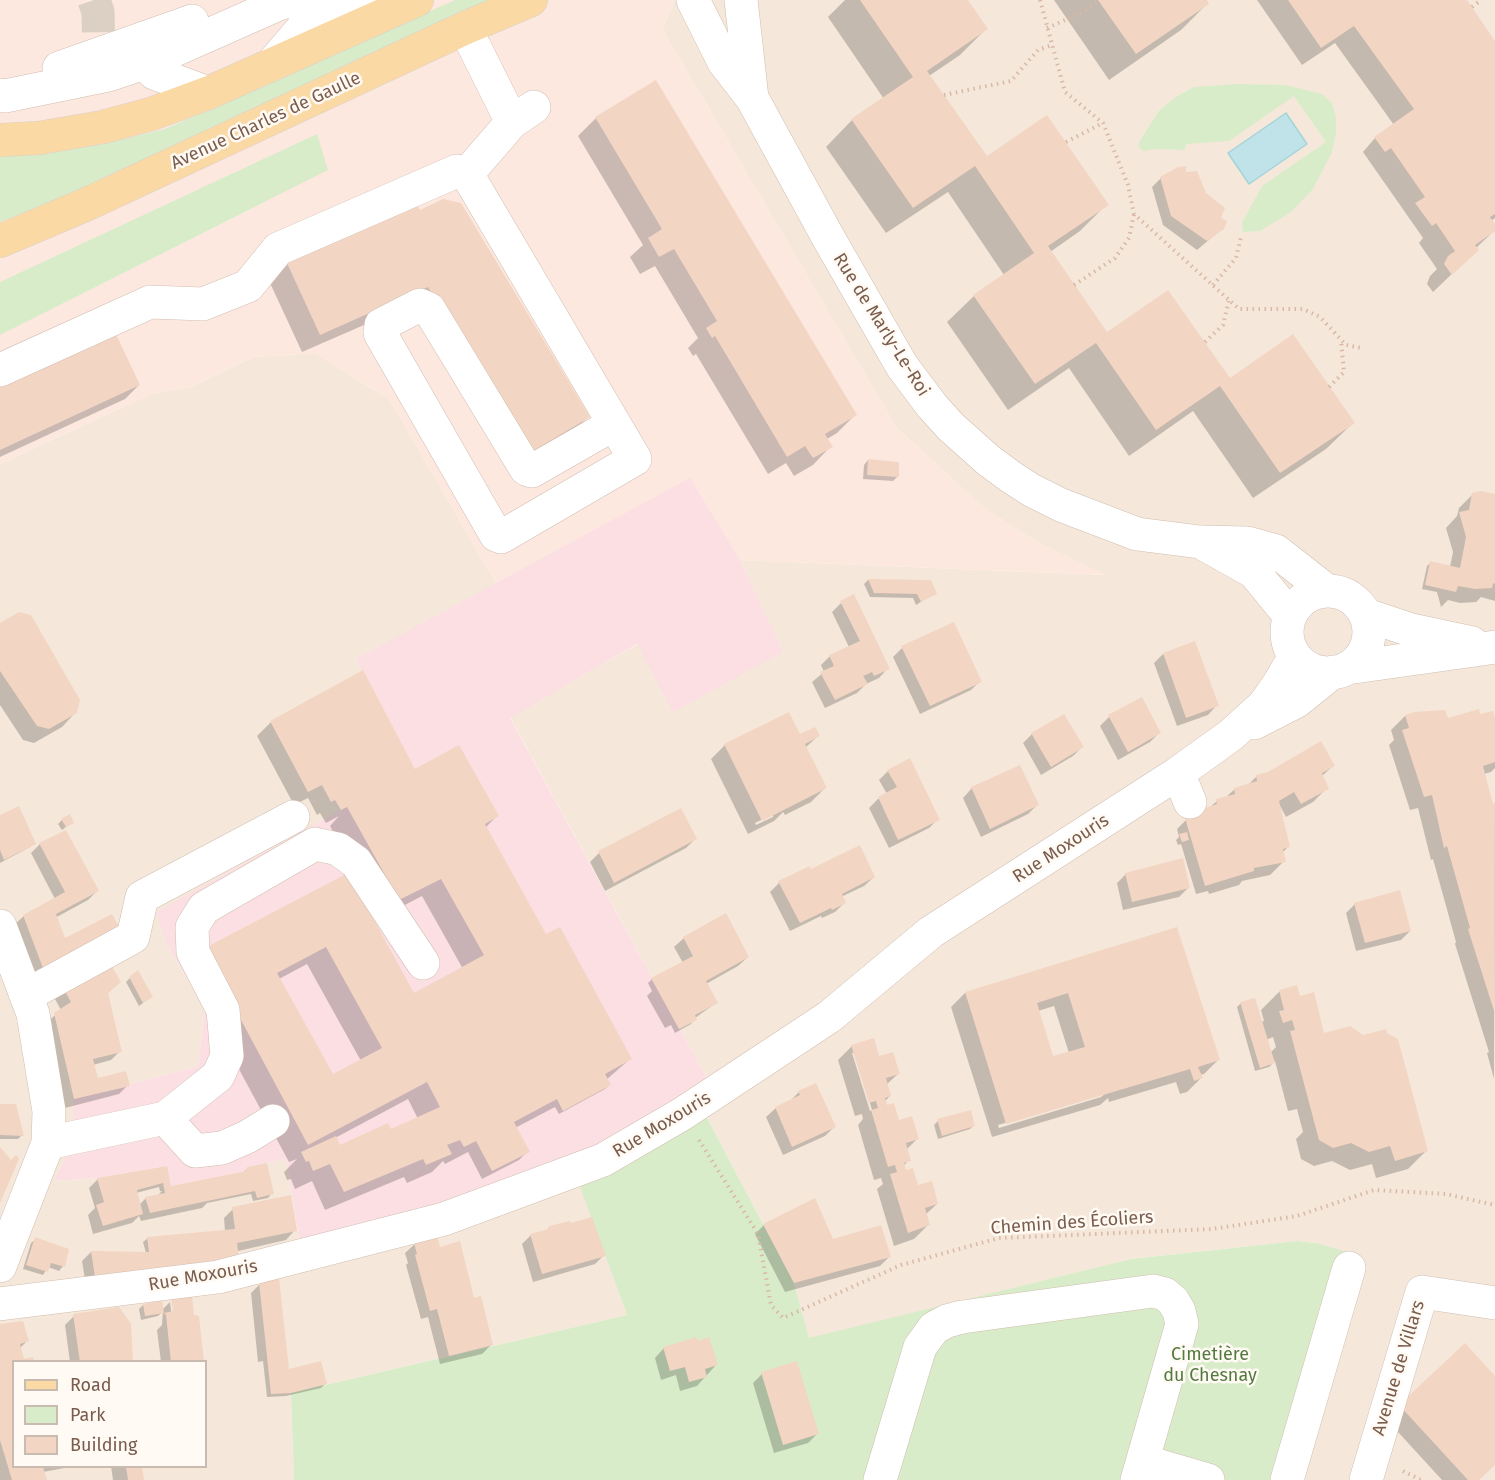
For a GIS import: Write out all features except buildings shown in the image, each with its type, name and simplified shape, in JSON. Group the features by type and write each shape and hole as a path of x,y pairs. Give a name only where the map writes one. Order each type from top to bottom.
{"main road":[{"path":"0,140 39,138 103,127 152,114 208,93 417,0"},
{"name":"Avenue Charles de Gaulle","path":"0,241 85,205 465,28 531,0"}],"street":[{"path":"0,85 11,85 250,0"},
{"path":"0,95 5,96 108,75 150,61 281,3 299,0 340,3 385,13"},
{"name":"Rue de Marly-Le-Roi","path":"693,0 724,62 752,98 902,366 951,427 1011,477 1061,505 1137,534 1200,542 1247,543 1276,551 1327,591"},
{"name":"Rue de Marly-Le-Roi","path":"741,0 752,98"},
{"path":"271,65 314,15 340,3"},
{"path":"465,28 523,115 467,174"},
{"path":"154,73 208,93"},
{"path":"0,114 46,108 81,89"},
{"path":"0,370 150,302 203,304 248,286 278,249 457,171 467,174 635,459 501,537 496,535 380,333 381,325 420,305 429,309 526,469 532,471 614,424"},
{"name":"Rue de Marly-Le-Roi","path":"1200,542 1254,572 1290,616"},
{"path":"1340,670 1357,660 1365,650 1369,626 1366,615 1350,597 1339,592 1327,591 1312,594 1299,603 1290,616 1287,636 1290,647 1302,664 1322,672 1340,670 1495,647"},
{"path":"1366,615 1411,630 1495,647"},
{"name":"Rue Moxouris","path":"0,1304 218,1277 444,1219 603,1160 682,1114 828,1017 931,932 1184,787 1231,735 1264,705 1295,656"},
{"name":"Rue Moxouris","path":"1231,735 1297,701 1340,670"},
{"path":"27,995 133,937 142,897 293,817"},
{"path":"48,1143 165,1118 218,1076 227,1056 223,1010 192,952 192,927 204,908 315,844 338,849 356,862 423,963"},
{"path":"0,926 33,1014 49,1111 48,1143 0,1266"},
{"path":"165,1118 195,1151 222,1148 248,1137 273,1121"},
{"path":"1287,1480 1349,1268"},
{"path":"880,1480 920,1347 934,1328 962,1317 1153,1291 1165,1294 1173,1301 1179,1311 1182,1324 1140,1471 1208,1480"},
{"name":"Avenue de Villars","path":"1366,1480 1422,1292 1495,1303"}],"path":[{"path":"1040,0 1065,92 1103,123 1128,185 1134,214 1129,238 1115,258 1074,285"},
{"path":"1472,7 1481,0"},
{"path":"1047,28 1083,12 1099,1"},
{"path":"944,95 1011,81 1038,50 1052,45"},
{"path":"1066,142 1103,123"},
{"path":"1134,214 1239,309 1303,309 1320,317 1346,345 1362,348"},
{"path":"1213,285 1236,258 1241,237"},
{"path":"1204,342 1223,325 1229,300"},
{"path":"1329,387 1344,372 1341,339"},
{"name":"Chemin des Écoliers","path":"682,1114 758,1234 771,1305 783,1318 901,1265 999,1238 1212,1229 1297,1216 1374,1190 1446,1194 1495,1205"}],"shaded area":[{"path":"0,0 675,0 662,29 896,427 984,508 1038,543 1107,575 740,560 690,479 497,585 390,400 315,353 254,357 191,387 151,394 0,464"},
{"path":"675,0 1495,0 1495,1480 1297,1480 1316,1243 1297,1241 1131,1259 809,1339 794,1283 706,1116 580,1184 627,1315 291,1393 294,1480 0,1480 0,464 151,394 191,387 254,357 315,353 390,400 497,585 357,659 415,769 347,807 168,946 205,1010 198,1066 74,1099 74,1141 55,1181 97,1178 167,1166 171,1186 246,1171 247,1167 286,1159 300,1245 708,1080 510,717 638,644 783,653 740,560 1105,575 1038,543 984,508 896,427 662,29"},
{"path":"690,478 740,560 783,652 673,712 637,644 510,718 708,1080 577,1158 451,1202 300,1245 286,1159 247,1167 246,1171 171,1186 166,1166 97,1178 54,1181 74,1141 74,1099 198,1066 205,1010 168,946 156,912 415,769 356,659"}],"green space":[{"path":"455,0 491,0 74,193 0,222 0,156 38,154 99,145 165,129"},
{"path":"1236,84 1285,85 1322,94 1332,103 1336,118 1332,152 1313,189 1291,212 1260,231 1243,232 1242,223 1262,186 1326,142 1294,96 1229,141 1186,144 1185,150 1143,151 1139,147 1139,142 1159,111 1176,97 1194,87"},
{"path":"317,134 328,170 0,335 0,282"},
{"name":"Cimetière du Chesnay","path":"706,1116 794,1283 809,1338 1131,1259 1297,1241 1316,1243 1361,1256 1297,1480 294,1480 291,1393 627,1315 579,1184"}],"water":[{"path":"1286,113 1307,144 1249,184 1228,153"}],"tunnel":[{"path":"89,78 99,64 98,12 94,0"}]}
